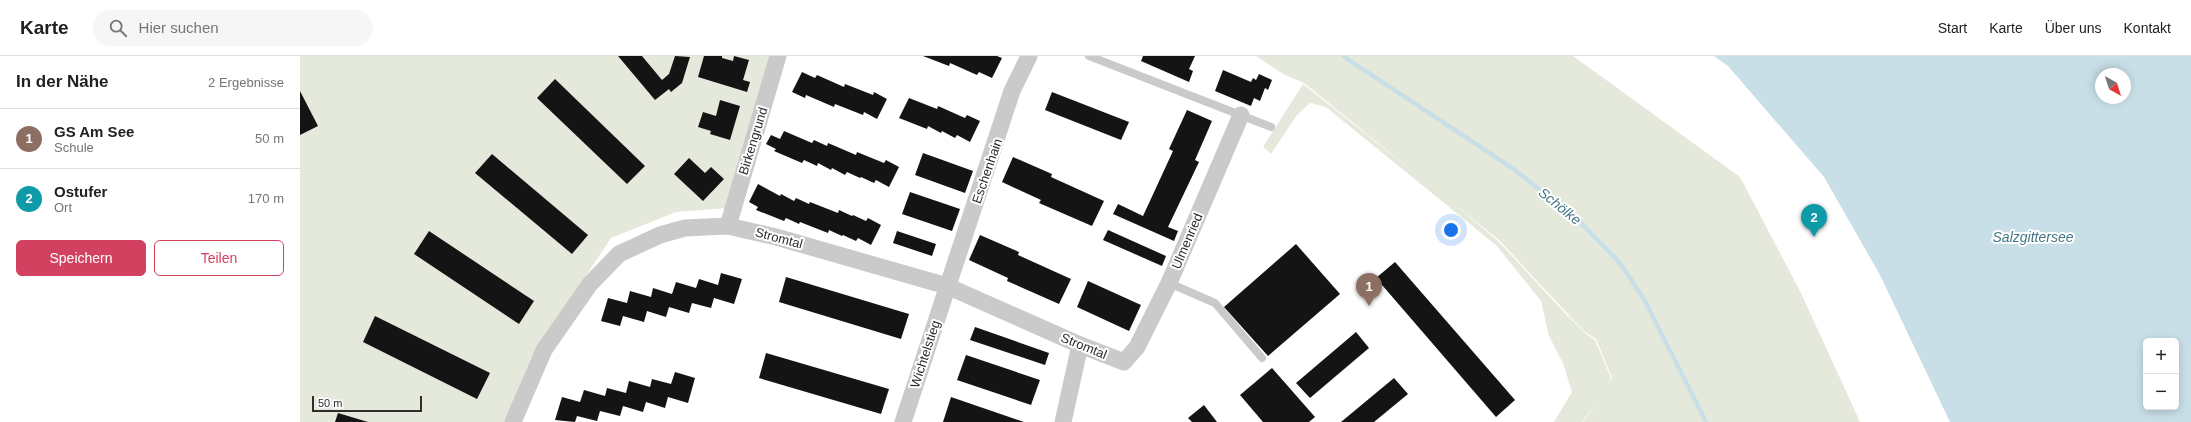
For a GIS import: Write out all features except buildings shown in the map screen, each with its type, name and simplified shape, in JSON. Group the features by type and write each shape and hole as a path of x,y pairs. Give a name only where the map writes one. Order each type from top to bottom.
{"street":[{"name":"Birkengrund","path":"728,226 778,56"},
{"name":"Eschenhain","path":"947,286 1012,91 1029,56"},
{"name":"Ulmenried","path":"1124,362 1137,347 1168,283 1241,115"},
{"name":"Stromtal","path":"513,422 544,350 590,284 619,254 660,235 685,228 728,226 776,237 947,286 1080,345 1124,362"},
{"name":"Wichtelstieg","path":"904,422 947,286"},
{"path":"1063,422 1080,345"}],"lane":[{"path":"1089,56 1271,127"},
{"path":"1168,283 1215,303 1262,358"}],"shaded area":[{"path":"300,56 771,56 727,208 676,212 611,238 531,358 505,422 300,422"},
{"path":"1256,56 1573,56 1740,177 1801,293 1860,422 1583,422 1601,397 1582,422 1554,422 1572,392 1563,363 1549,336 1541,301 1497,246 1326,107 1310,103 1297,115 1271,154 1263,147 1303,84 1425,181 1304,83 1283,74","holes":["1453,203 1500,241 1584,331 1596,339 1612,378 1608,385 1611,378 1595,340 1584,332 1563,311 1499,242"]}],"water":[{"name":"Salzgittersee","path":"1714,56 2191,56 2191,422 1950,422 1880,275 1824,177 1728,66"}],"waterway":[{"name":"Schölke","path":"1343,56 1515,170 1580,222 1620,263 1644,299 1706,422"}],"place":[{"name":"Ostufer","path":"1814,237"},
{"name":"GS Am See","path":"1369,306"}]}
